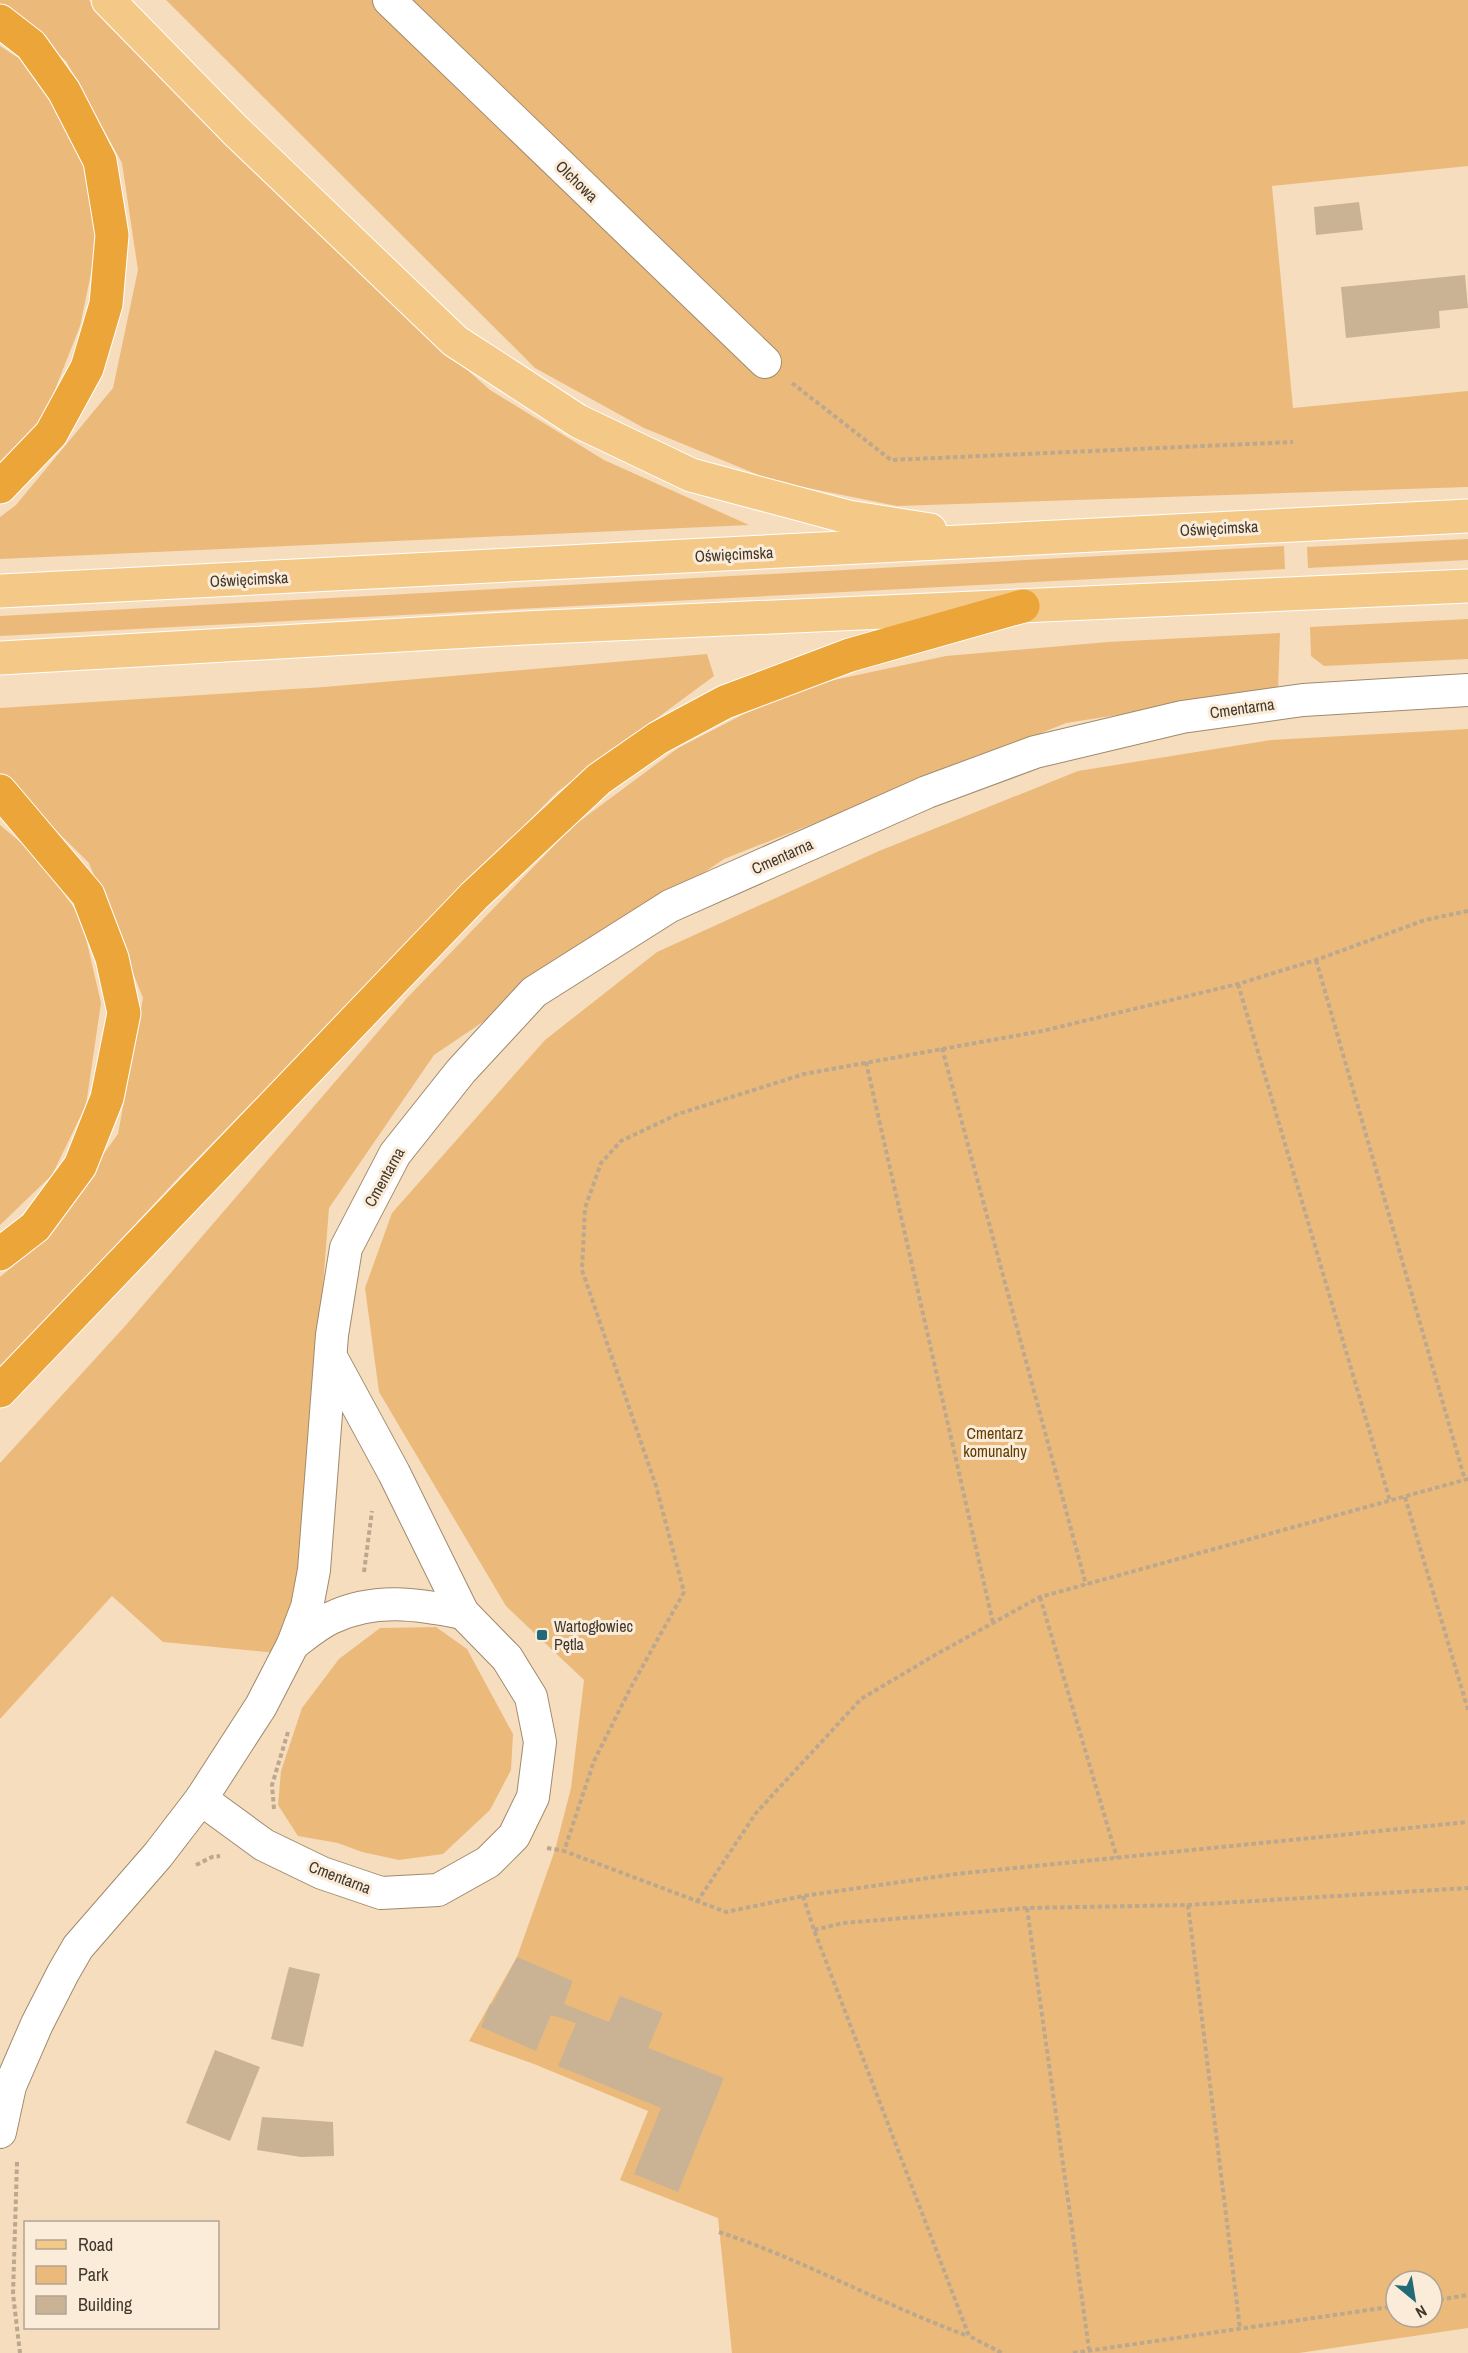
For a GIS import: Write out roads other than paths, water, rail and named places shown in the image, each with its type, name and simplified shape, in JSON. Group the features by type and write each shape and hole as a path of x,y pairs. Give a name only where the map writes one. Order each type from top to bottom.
{"highway":[{"path":"0,21 31,45 64,91 100,161 112,235 106,304 87,368 51,434 0,487"},
{"path":"0,1391 474,896 599,779 658,738 725,702 850,655 1023,606"},
{"path":"0,791 88,895 112,958 124,1013 108,1098 80,1166 34,1227 0,1254"}],"main road":[{"path":"108,0 235,130 454,341 578,421 691,475 848,518 1000,540"},
{"name":"Oświęcimska","path":"0,591 1468,516"},
{"path":"0,658 524,628 1468,586"}],"street":[{"name":"Olchowa","path":"389,0 765,362"},
{"name":"Cmentarna","path":"8,2144 10,2086 37,2024 68,1964 78,1947 158,1855 201,1799 261,1706 293,1644 307,1607 314,1570 332,1335 346,1248 395,1154 460,1071 534,992 670,906 927,792 1035,752 1193,715 1303,700 1468,690"},
{"name":"Cmentarna","path":"201,1799 264,1845 322,1872 381,1893 438,1890 488,1862 514,1836 533,1797 540,1742 531,1697 507,1658 463,1613 394,1473 331,1357"},
{"name":"Cmentarna","path":"293,1644 329,1618 359,1607 392,1603 429,1606 463,1613"}],"place":[{"name":"Wartogłowiec Pętla","path":"542,1635"}],"park label":[{"name":"Cmentarz komunalny","path":"995,1442"}]}
